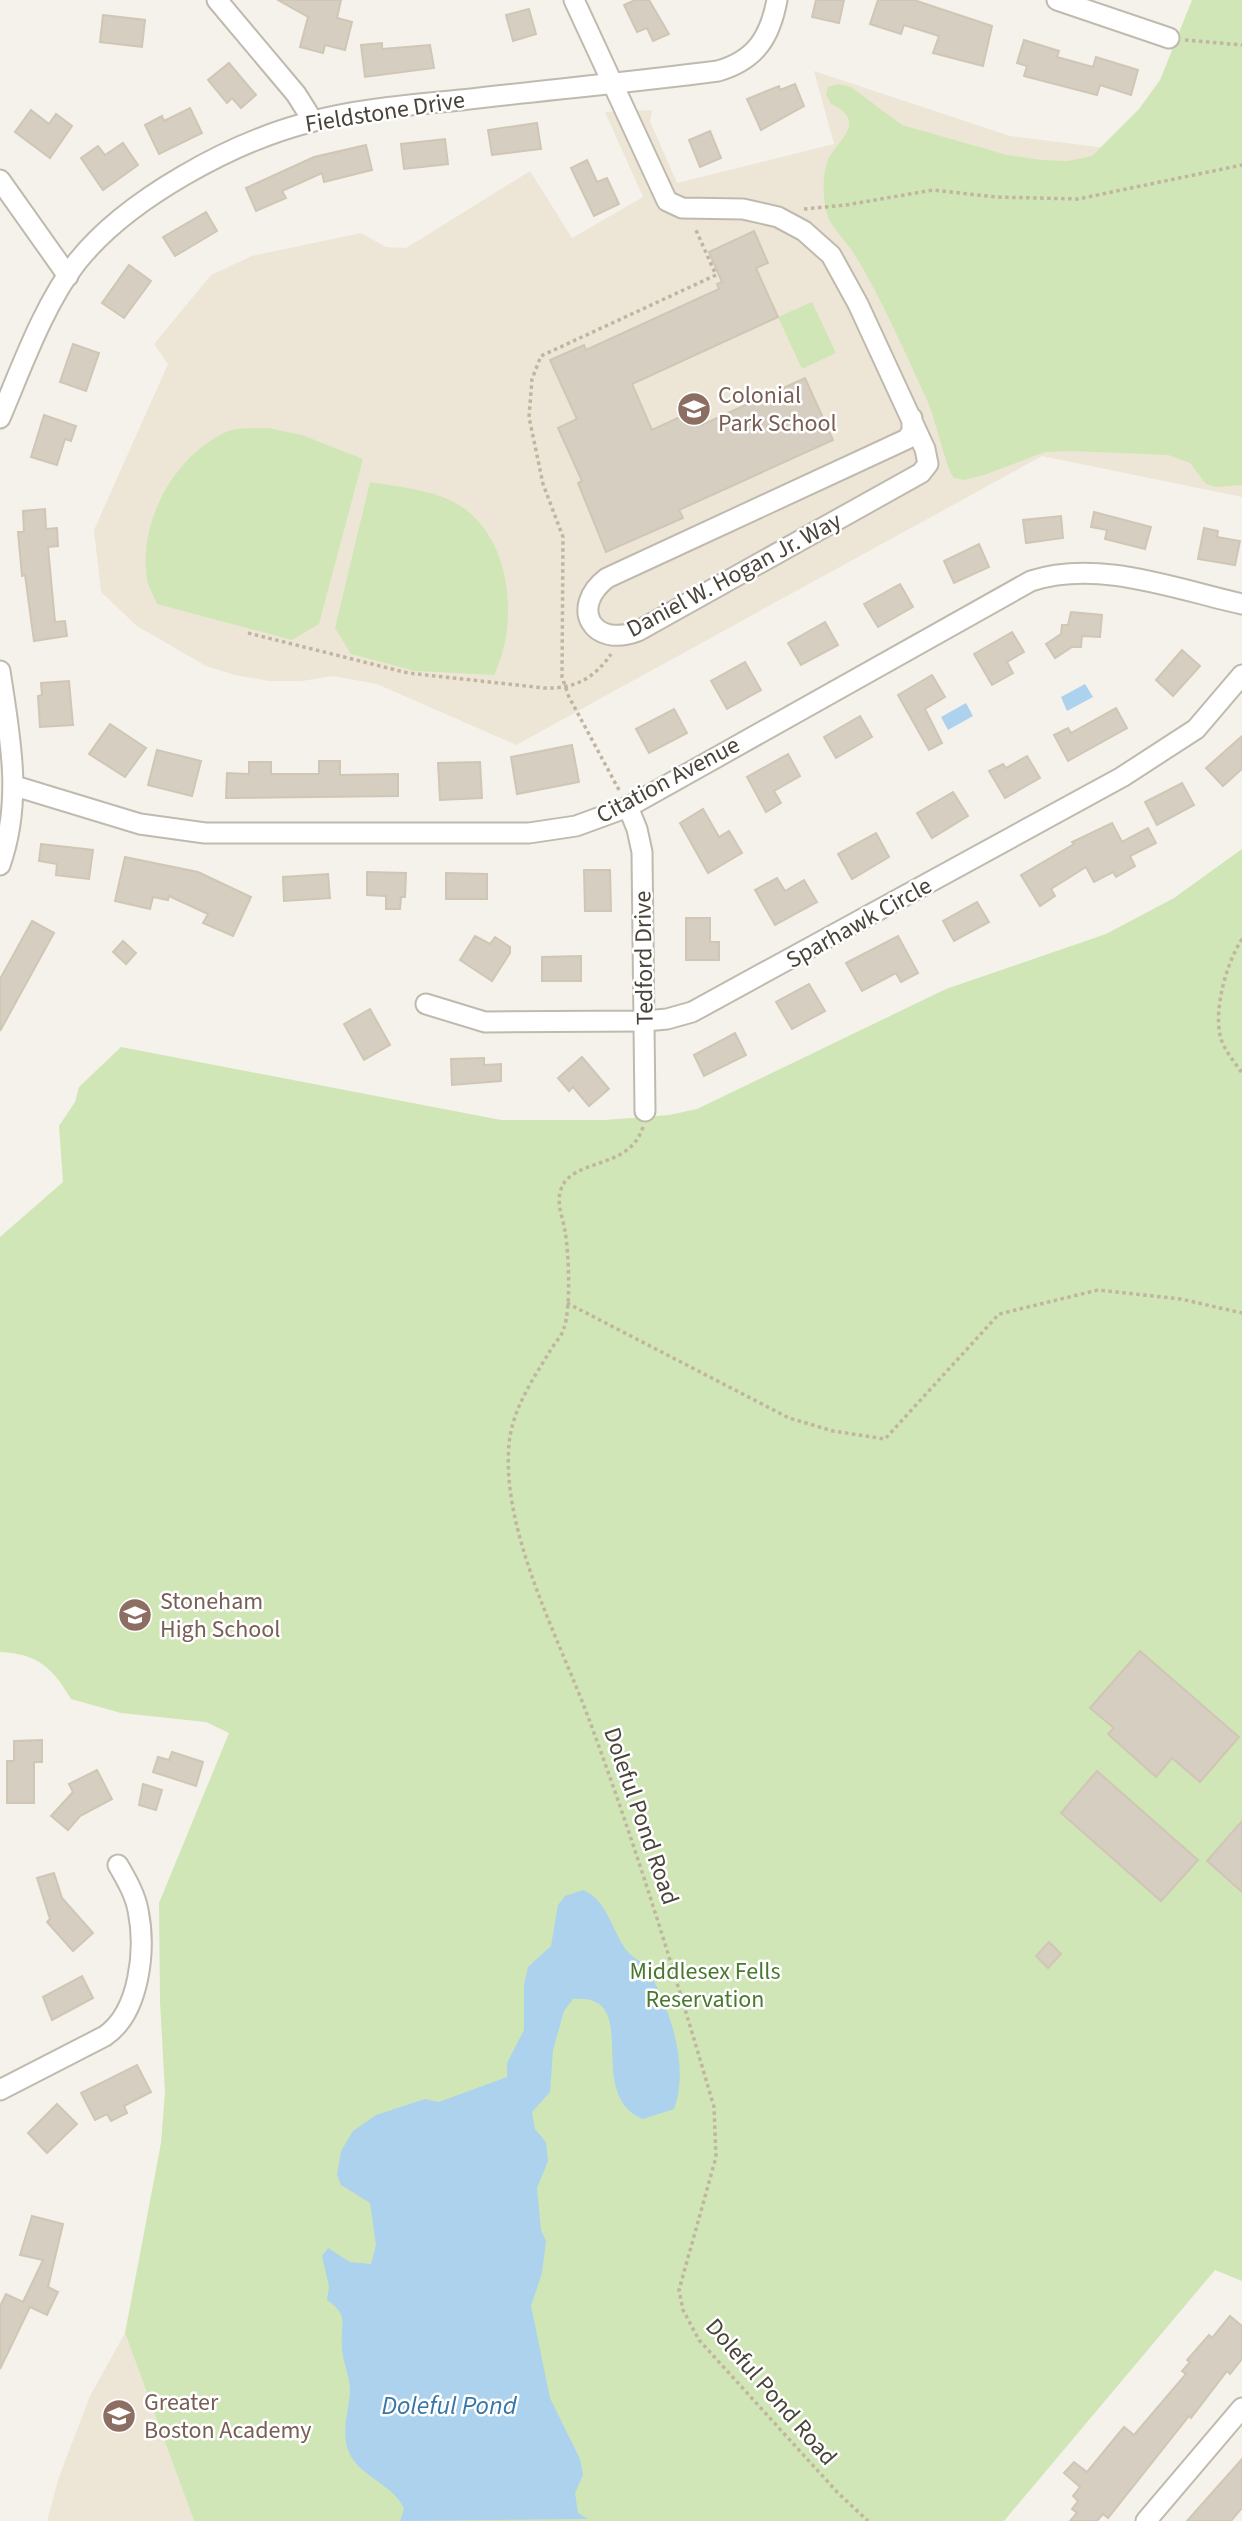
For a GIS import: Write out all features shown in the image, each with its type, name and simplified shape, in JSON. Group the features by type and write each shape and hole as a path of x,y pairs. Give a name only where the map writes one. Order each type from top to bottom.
{"street":[{"path":"217,0 296,94 313,121"},
{"path":"573,0 664,195 671,204 690,209"},
{"name":"Fieldstone Drive","path":"0,418 68,276 94,244 150,198 238,149 313,121 409,106 614,85 718,71 741,62 765,40 777,0"},
{"path":"1057,0 1169,38"},
{"path":"0,180 68,276"},
{"name":"Daniel W. Hogan Jr. Way","path":"690,209 743,209 768,214 804,231 837,264 912,418 929,458 924,471 683,607 619,637 601,634 588,613 595,590 607,578 907,439 912,431 912,418"},
{"name":"Citation Avenue","path":"15,786 140,824 205,833 529,833 576,826 628,807 1016,589 1040,579 1070,573 1097,573 1242,604"},
{"path":"0,671 15,786 12,823 0,865"},
{"name":"Sparhawk Circle","path":"426,1004 485,1022 645,1021 681,1016 724,996 1122,777 1196,729 1242,675"},
{"name":"Tedford Drive","path":"628,807 638,829 642,852 645,1111"},
{"path":"0,2091 106,2036 119,2025 129,2009 138,1970 139,1917 135,1898 118,1865"},
{"path":"1146,2521 1242,2408"}],"path":[{"path":"1169,38 1242,45"},
{"path":"768,214 846,205 933,190 1035,200 1078,199 1242,165"},
{"path":"628,807 562,677 560,632 563,537 543,484 529,417 532,379 541,356 716,275 690,209"},
{"path":"248,633 408,673 566,689 580,685 603,664 619,637"},
{"path":"1242,939 1228,971 1219,1023 1224,1047 1242,1073"},
{"name":"Doleful Pond Road","path":"645,1111 638,1140 622,1156 579,1171 569,1178 561,1190 568,1258 565,1327 513,1420 509,1446 511,1485 517,1519 537,1592 589,1720 642,1868 714,2107 718,2146 684,2269 680,2299 689,2325 699,2340 829,2484 868,2521"},
{"path":"567,1303 789,1418 833,1431 886,1439 999,1314 1098,1290 1181,1299 1242,1313"}],"shaded area":[{"name":"Colonial Park School","path":"814,71 1010,136 1130,151 1242,146 1242,497 1042,456 516,745 377,684 333,676 302,681 269,681 206,666 137,626 101,592 94,530 168,364 154,344 211,275 252,256 361,233 386,247 406,248 530,171 572,238 643,197 605,112 652,110 650,121 677,183 834,144"},
{"name":"Greater Boston Academy","path":"125,2333 194,2521 47,2521 59,2477 90,2396"}],"green space":[{"path":"1192,0 1242,0 1242,485 1216,487 1206,484 1190,463 1168,455 1070,451 1045,452 984,475 965,480 954,478 947,464 930,407 892,325 855,255 835,229 826,211 825,169 849,125 843,111 831,104 826,94 828,87 838,84 851,87 902,125 1007,155 1068,161 1092,156 1139,109 1160,80"},
{"path":"812,302 836,353 802,369 778,317"},
{"path":"268,428 302,435 363,459 319,624 292,640 157,604 147,579 148,535 154,514 176,474 190,457 207,443 230,430"},
{"path":"370,482 423,491 454,502 473,516 488,535 499,556 506,580 508,605 507,630 494,675 415,671 351,654 335,628"},
{"name":"Middlesex Fells Reservation","path":"1242,849 1242,2281 1215,2270 1004,2521 194,2521 125,2333 161,2143 165,2092 160,2002 159,1903 229,1733 206,1722 121,1713 71,1699 43,1665 25,1656 0,1652 0,1237 63,1182 59,1126 75,1102 79,1087 121,1047 501,1120 605,1120 669,1115 697,1109 946,989 1106,934 1174,898"}],"water":[{"path":"1085,684 1093,697 1067,711 1061,697"},
{"path":"966,703 973,716 948,730 941,717"},
{"name":"Doleful Pond","path":"583,1890 598,1901 622,1944 645,1966 655,1984 670,2019 679,2056 680,2075 674,2109 643,2119 625,2106 616,2089 611,2027 606,2011 594,2001 573,1999 564,2011 553,2050 550,2092 532,2112 535,2129 546,2142 548,2161 537,2188 541,2230 546,2241 542,2273 531,2306 550,2398 580,2459 583,2475 575,2493 578,2513 588,2519 400,2521 404,2509 399,2499 356,2463 346,2442 350,2388 342,2351 342,2320 339,2311 327,2300 329,2287 322,2256 328,2248 350,2262 371,2264 376,2245 370,2203 341,2185 337,2175 341,2151 353,2131 376,2115 425,2099 439,2102 507,2077 507,2063 524,2030 524,1985 528,1967 551,1946 558,1905 565,1896"}],"building":[{"path":"278,0 341,0 337,18 352,22 345,50 325,45 323,53 300,47 308,17"},
{"path":"635,0 649,0 669,34 653,41 647,28 637,32 624,5"},
{"path":"816,0 844,0 839,23 812,17"},
{"path":"878,0 914,0 992,26 983,66 933,53 939,36 904,25 901,34 870,24"},
{"path":"529,9 536,34 513,41 506,15"},
{"path":"103,15 145,20 142,47 100,42"},
{"path":"1024,40 1059,51 1057,57 1093,67 1096,57 1138,70 1131,95 1100,85 1097,95 1024,76 1027,66 1017,63"},
{"path":"382,43 382,49 430,45 434,68 365,77 361,45"},
{"path":"229,63 256,95 241,108 232,98 227,103 208,80"},
{"path":"795,84 804,106 761,130 747,99 779,86 780,90"},
{"path":"190,108 202,133 159,154 145,125 162,116 164,121"},
{"path":"31,110 49,124 56,114 72,126 50,158 15,132"},
{"path":"537,123 541,149 492,155 488,130"},
{"path":"710,131 721,158 700,167 689,140"},
{"path":"445,139 448,164 404,169 401,144"},
{"path":"123,143 138,165 103,190 81,158 98,146 105,155"},
{"path":"366,145 372,170 324,182 322,173 282,191 286,198 256,211 246,188 314,157"},
{"path":"587,160 597,182 607,178 619,204 594,216 571,168"},
{"path":"206,212 217,231 175,256 163,237"},
{"path":"754,231 768,263 756,268 778,317 632,384 652,430 695,410 702,425 805,378 833,440 679,510 683,518 606,552 578,483 582,481 558,428 577,419 550,360 584,345 586,350 719,289 717,284 722,282 709,252"},
{"path":"129,265 151,281 124,318 102,303"},
{"path":"73,344 99,353 86,391 60,382"},
{"path":"44,415 76,426 71,441 65,439 57,465 31,457"},
{"path":"45,509 46,529 57,528 58,546 48,547 55,622 65,621 67,636 34,641 25,575 22,576 18,532 24,532 23,511"},
{"path":"1094,512 1151,527 1145,549 1105,539 1107,530 1091,527"},
{"path":"1061,516 1063,538 1026,543 1023,520"},
{"path":"1204,528 1218,531 1217,537 1240,541 1235,565 1198,559"},
{"path":"979,544 989,567 954,583 944,561"},
{"path":"900,584 913,607 878,627 864,604"},
{"path":"1071,612 1102,615 1100,637 1082,636 1081,647 1072,647 1055,658 1046,644 1061,634 1062,625 1068,625"},
{"path":"825,622 838,645 801,665 788,643"},
{"path":"1012,632 1024,652 1007,662 1013,673 992,685 974,654"},
{"path":"1182,650 1200,666 1173,696 1156,680"},
{"path":"745,662 761,690 727,709 711,681"},
{"path":"932,675 945,697 925,709 942,743 929,750 898,695"},
{"path":"69,681 73,725 40,727 38,696 42,695 41,683"},
{"path":"1116,708 1127,728 1068,761 1054,735 1068,728 1071,733"},
{"path":"674,709 687,733 649,753 636,729"},
{"path":"860,716 872,737 836,758 824,737"},
{"path":"110,724 146,748 125,777 89,754"},
{"path":"1242,736 1242,769 1223,786 1206,768"},
{"path":"572,745 579,782 517,794 511,757"},
{"path":"157,750 201,761 192,796 148,785"},
{"path":"788,754 800,776 774,791 781,803 766,812 747,777"},
{"path":"1027,756 1040,778 1005,798 989,771 1003,764 1006,768"},
{"path":"319,761 340,761 340,775 398,774 398,796 226,798 227,773 249,774 249,762 271,762 271,774 319,774"},
{"path":"480,762 482,798 440,800 438,763"},
{"path":"1182,783 1194,805 1157,825 1145,802"},
{"path":"953,792 968,816 932,838 917,813"},
{"path":"703,809 719,837 729,831 742,853 708,873 680,823"},
{"path":"1112,823 1122,842 1148,828 1156,843 1130,856 1135,866 1116,877 1113,872 1094,882 1086,867 1051,889 1055,896 1040,906 1021,875 1074,844 1072,842"},
{"path":"876,833 889,857 852,879 838,854"},
{"path":"41,844 93,850 89,879 56,875 57,864 39,861"},
{"path":"125,857 198,872 251,897 233,936 203,923 208,914 169,896 168,900 153,897 150,909 115,901"},
{"path":"584,870 610,870 611,911 585,911"},
{"path":"367,872 406,873 405,897 401,897 400,909 386,909 386,896 367,895"},
{"path":"446,873 487,874 487,899 446,899"},
{"path":"328,874 330,898 284,901 283,877"},
{"path":"777,878 785,891 804,880 817,902 775,925 755,890"},
{"path":"977,902 989,922 954,941 943,921"},
{"path":"686,918 710,918 710,942 719,942 719,960 686,960"},
{"path":"32,921 54,933 0,1031 0,979"},
{"path":"475,936 490,944 495,937 510,947 510,953 492,981 460,960"},
{"path":"898,936 918,973 901,982 896,973 862,991 846,963"},
{"path":"123,941 136,953 126,964 113,952"},
{"path":"581,956 581,981 542,981 542,957"},
{"path":"809,984 825,1011 792,1029 776,1002"},
{"path":"370,1009 390,1045 364,1060 344,1024"},
{"path":"735,1033 746,1055 704,1076 694,1055"},
{"path":"582,1057 609,1089 589,1106 573,1087 569,1091 558,1078"},
{"path":"484,1058 484,1065 501,1064 501,1081 452,1085 451,1059"},
{"path":"1140,1651 1239,1737 1200,1782 1172,1758 1156,1777 1108,1734 1114,1728 1090,1708"},
{"path":"42,1740 42,1762 34,1762 34,1803 7,1803 7,1761 14,1761 14,1741"},
{"path":"172,1752 203,1762 196,1786 153,1772 158,1757 169,1760"},
{"path":"97,1770 112,1799 80,1816 68,1830 51,1816 73,1792 69,1784"},
{"path":"1097,1771 1198,1860 1161,1901 1061,1813"},
{"path":"143,1784 162,1790 156,1810 139,1805"},
{"path":"1242,1821 1242,1892 1207,1861"},
{"path":"54,1873 62,1898 93,1933 73,1951 47,1922 50,1919 37,1878"},
{"path":"1049,1942 1061,1954 1048,1968 1036,1956"},
{"path":"82,1976 93,1998 52,2020 43,1997"},
{"path":"137,2065 151,2092 124,2106 127,2113 111,2121 107,2114 95,2120 81,2093"},
{"path":"57,2104 77,2124 47,2153 28,2133"},
{"path":"32,2216 63,2224 48,2287 58,2292 47,2315 30,2307 0,2369 0,2306 6,2294 23,2302 43,2260 20,2255"},
{"path":"1230,2316 1242,2326 1242,2359 1230,2374 1227,2371 1191,2418 1189,2416 1108,2518 1103,2514 1097,2521 1070,2521 1077,2513 1072,2509 1078,2501 1073,2496 1080,2487 1064,2473 1074,2462 1087,2472 1124,2427 1134,2435 1186,2374 1182,2371 1190,2362 1187,2360 1209,2335 1212,2338"},
{"path":"1242,2459 1242,2508 1231,2521 1187,2521"}],"place":[{"name":"Colonial Park School","path":"694,409"},
{"name":"Stoneham High School","path":"135,1615"},
{"name":"Greater Boston Academy","path":"119,2416"}]}
